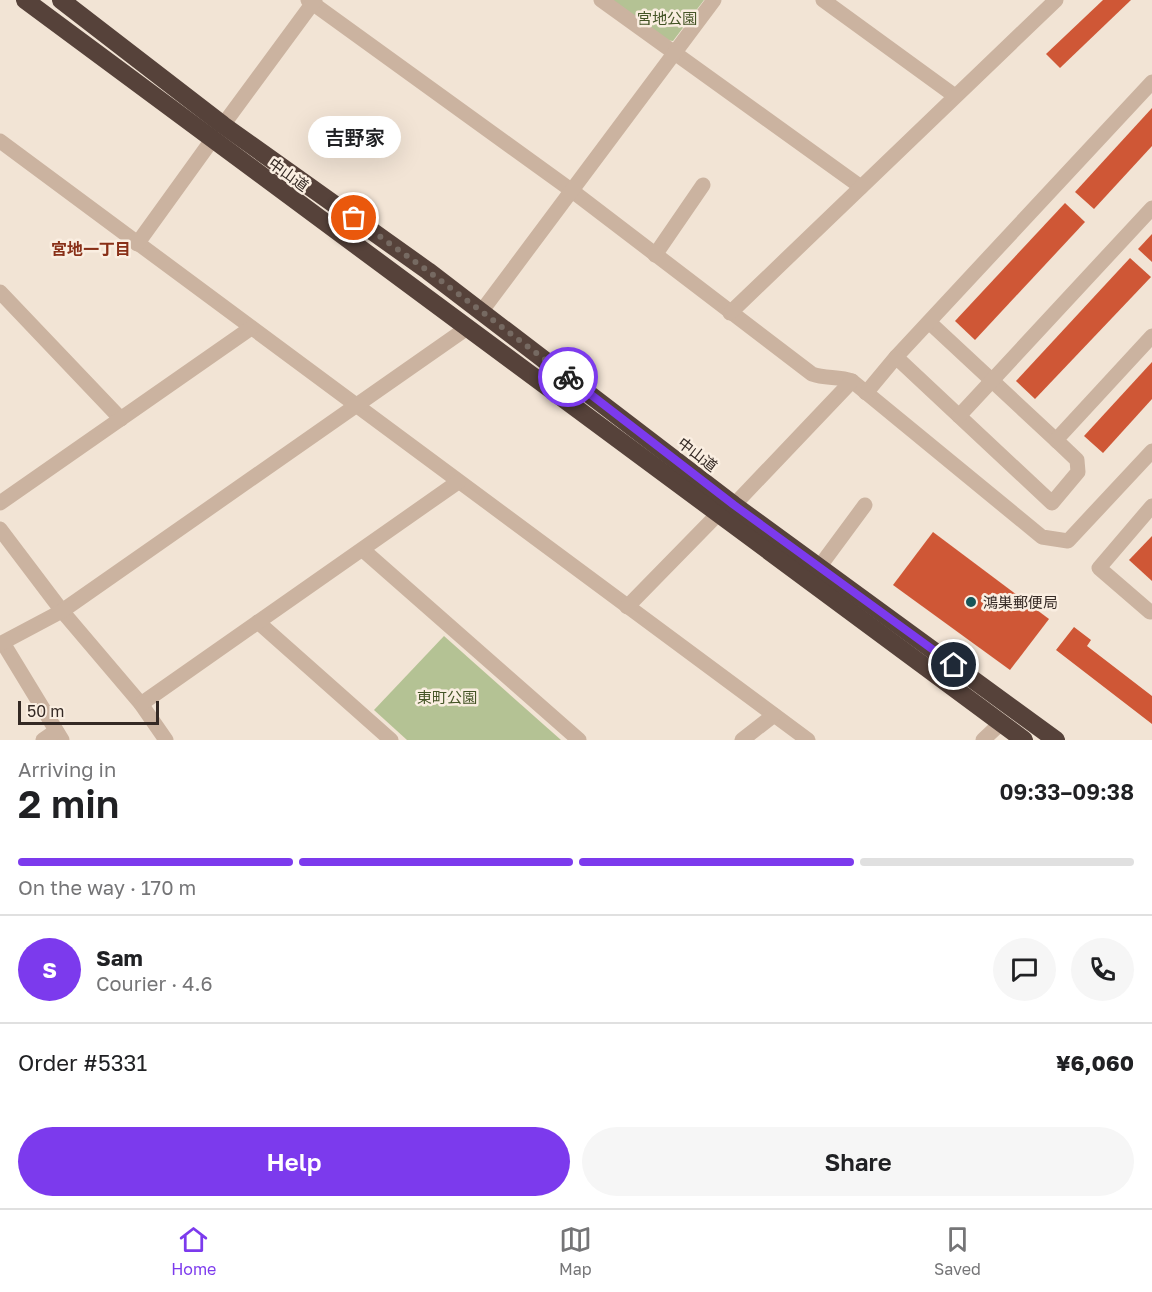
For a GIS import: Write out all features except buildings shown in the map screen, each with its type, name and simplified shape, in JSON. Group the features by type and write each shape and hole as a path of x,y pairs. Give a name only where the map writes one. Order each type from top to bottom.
{"highway":[{"name":"中山道","path":"25,0 217,133 428,271 726,509 1024,740"},
{"name":"中山道","path":"61,0 217,133 467,328 726,509 820,566 1056,740"}],"street":[{"path":"601,0 861,187"},
{"path":"481,312 714,0"},
{"path":"823,0 955,96"},
{"path":"730,313 1056,0"},
{"path":"137,244 312,1 571,190 812,374 821,378 842,378 852,381 1042,537 1068,542 1152,451"},
{"path":"866,393 896,357 1152,82"},
{"path":"0,141 808,740"},
{"path":"655,255 703,185"},
{"path":"959,416 1152,208"},
{"path":"0,292 121,419"},
{"path":"896,357 1053,503 1078,472 1077,460 929,322"},
{"path":"0,503 251,328"},
{"path":"43,740 59,736 2,644 62,611 467,328"},
{"path":"1058,442 1056,440 1152,336"},
{"path":"627,607 852,381"},
{"path":"141,704 458,482"},
{"path":"820,566 866,505"},
{"path":"1150,612 1099,568 1152,506"},
{"path":"0,530 62,611 141,704 166,740"},
{"path":"363,550 579,740"},
{"path":"258,622 391,740"},
{"path":"742,740 774,715"},
{"path":"983,740 1001,723"}],"green space":[{"name":"宮地公園","path":"612,0 704,0 673,41 666,40"},
{"name":"東町公園","path":"444,636 561,740 407,740 374,710"}],"way so far":[{"path":"354,218 568,377"}],"place":[{"name":"吉野家","path":"354,218"},
{"name":"鴻巣郵便局","path":"971,602"}],"district":[{"name":"宮地一丁目","path":"91,249"}],"route":[{"path":"568,377 734,505 954,665"}]}
